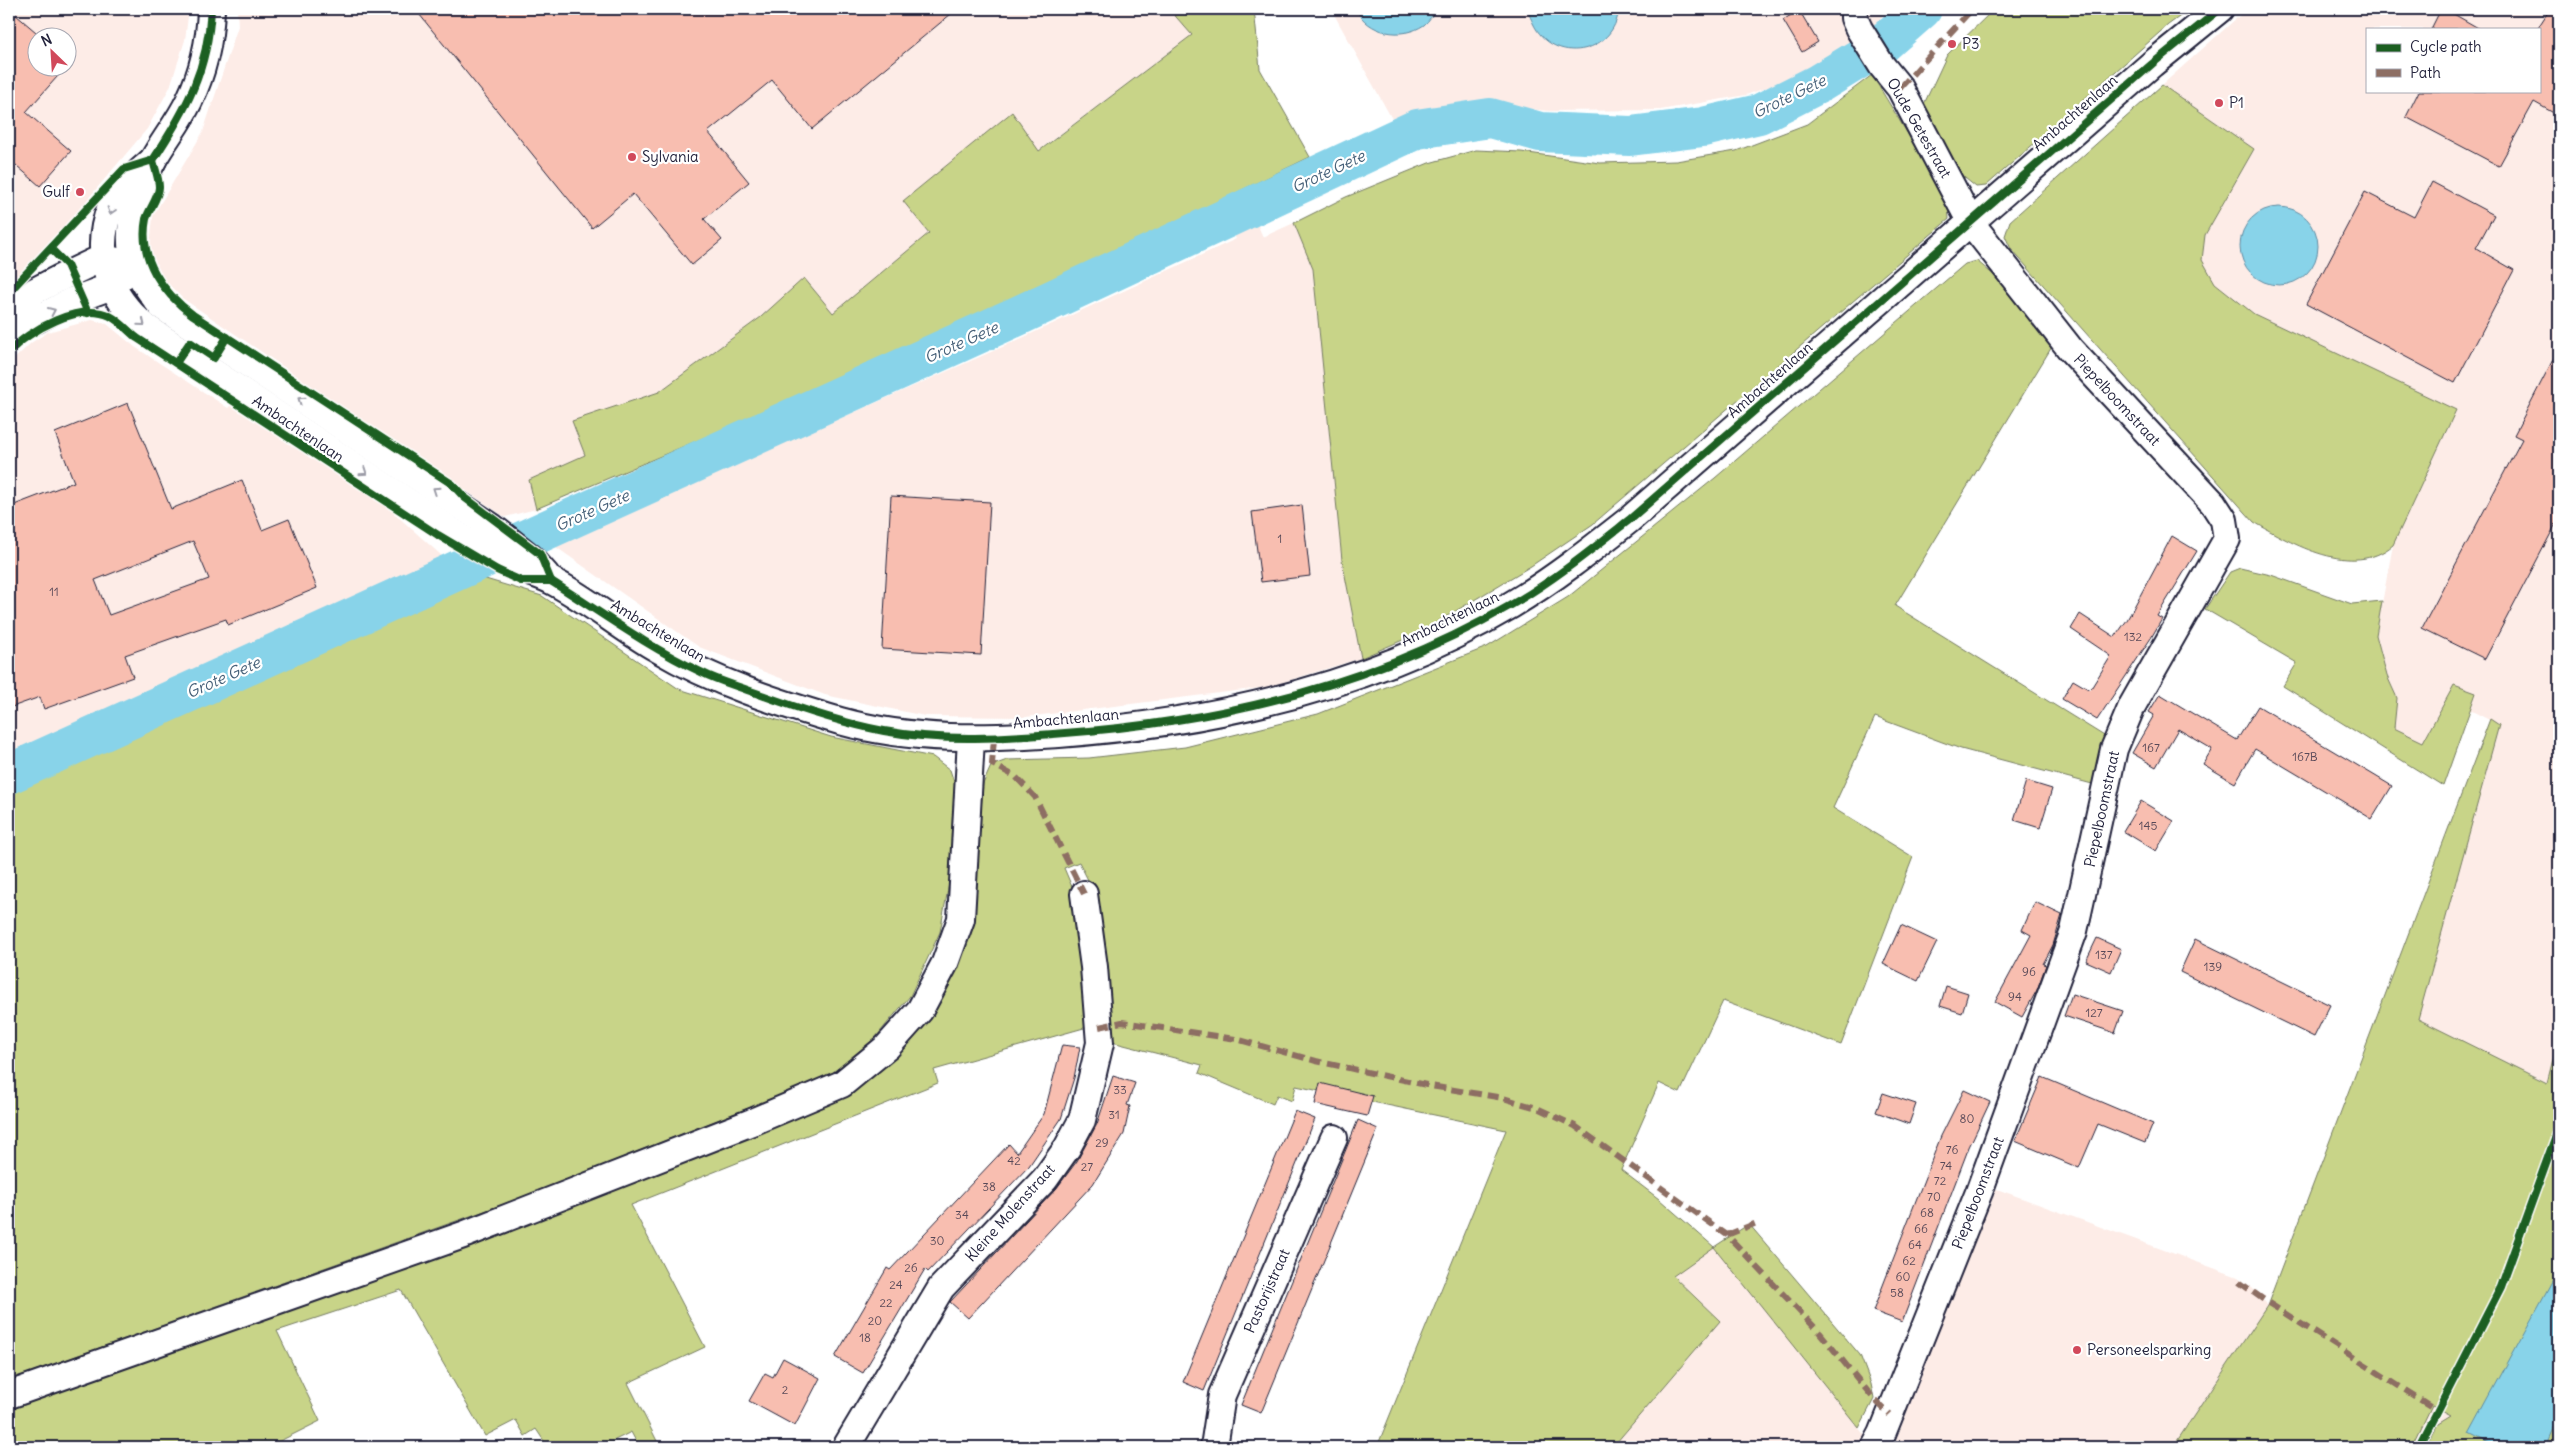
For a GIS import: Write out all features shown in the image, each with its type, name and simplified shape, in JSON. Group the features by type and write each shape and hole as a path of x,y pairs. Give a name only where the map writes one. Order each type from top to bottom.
{"street":[{"path":"102,258 112,206 128,184 153,160 180,119 200,74 207,52 212,9"},
{"name":"Oude Getestraat","path":"1854,9 1854,18 1865,39 1882,66 1900,88 1971,222"},
{"name":"Ambachtenlaan","path":"102,258 112,286 130,313 146,327 466,540 520,561 657,649 703,673 841,721 886,732 971,739 1115,729 1187,720 1276,700 1350,678 1435,643 1510,605 1572,565 1630,520 2152,64 2220,9"},
{"name":"Ambachtenlaan","path":"153,160 140,190 133,220 132,252 147,287 161,306 492,527 520,561"},
{"name":"Piepelboomstraat","path":"1874,1447 1882,1434 1979,1192 2074,931 2114,749 2132,706 2227,539 2224,520 2214,503 2071,350 1971,222"},
{"path":"9,315 35,291 102,258 136,265"},
{"path":"9,334 71,302 112,286 136,265"},
{"path":"9,1395 463,1235 752,1122 842,1084 887,1047 920,1010 945,963 962,919 971,739"},
{"name":"Kleine Molenstraat","path":"846,1447 941,1288 1045,1179 1067,1148 1082,1120 1100,1043 1094,968 1084,894"},
{"name":"Pastorijstraat","path":"1214,1447 1222,1395 1334,1138"}],"shaded area":[{"path":"9,9 189,9 185,40 170,87 147,129 9,289"},
{"path":"237,9 1169,9 1192,35 1038,151 1012,113 903,201 929,233 832,314 804,279 761,317 659,392 572,421 585,455 530,480 536,509 505,517 182,298 158,273 150,247 153,216 203,132 238,26"},
{"path":"1331,9 1887,9 1871,33 1810,72 1746,95 1660,110 1550,111 1459,103 1392,119"},
{"path":"2247,9 2559,9 2559,1035 2548,1083 2417,1019 2499,725 2470,710 2476,693 2423,742 2393,728 2397,698 2387,676 2376,635 2393,545 2456,410 2254,314 2215,283 2202,260 2205,235 2254,149 2162,85"},
{"path":"1254,217 1263,237 1294,223 1313,269 1342,560 1361,658 1268,687 1026,717 925,716 825,695 699,647 553,545 1009,344 1236,239 1231,229"},
{"path":"92,320 107,324 135,347 228,408 231,405 387,507 459,571 9,774 9,364 31,343 48,332"},
{"name":"Personeelsparking","path":"1994,1188 2238,1277 2257,1292 2267,1306 2173,1447 1893,1447"},
{"path":"1714,1247 1874,1447 1616,1447 1616,1443 1720,1321 1673,1276"},
{"path":"2432,1405 2452,1415 2438,1423 2425,1447 2412,1447"}],"green space":[{"path":"1169,9 1254,9 1260,69 1310,157 1120,249 788,402 536,509 529,480 585,455 572,421 659,392 761,317 804,278 833,313 929,233 903,201 1012,112 1039,151 1192,35"},
{"path":"1994,9 2190,9 2168,25 1986,186 1976,187 1960,174 1924,104 1947,55"},
{"path":"1872,75 1943,192 1948,205 1949,219 1593,524 1531,566 1419,633 1361,658 1342,560 1313,269 1294,223 1346,197 1429,163 1476,150 1521,152 1600,163 1676,161 1736,151 1807,124"},
{"path":"2162,85 2254,149 2205,235 2202,260 2215,283 2254,314 2456,410 2393,545 2377,555 2360,559 2341,558 2323,554 2286,540 2254,522 2011,249 2005,236 2010,221"},
{"path":"1977,261 2002,282 2056,340 1895,606 2109,739 2096,785 1961,749 1875,717 1833,808 1913,857 1841,1045 1723,1001 1680,1093 1659,1083 1621,1170 1659,1199 1714,1247 1673,1276 1720,1321 1616,1443 1616,1447 1377,1447 1506,1130 1296,1086 1292,1101 1277,1095 1273,1104 1199,1073 1202,1065 1112,1042 1089,882 1079,862 1064,868 1075,894 1091,1026 934,1070 938,1083 631,1205 705,1347 628,1383 660,1447 639,1447 631,1432 601,1447 548,1447 536,1429 525,1436 516,1420 485,1436 401,1290 277,1331 320,1421 268,1447 9,1447 9,1409 880,1068 973,913 983,784 991,766 1007,760 1089,758 1185,747 1318,714 1487,647 1568,597 1715,478 1965,264"},
{"path":"2240,568 2271,575 2352,604 2382,601 2376,635 2387,676 2397,698 2394,728 2423,742 2454,685 2476,693 2443,786 2283,686 2297,663 2205,609 2230,572"},
{"path":"459,571 542,596 679,689 831,737 933,757 950,770 958,794 950,878 940,932 910,996 875,1038 827,1077 507,1203 9,1380 9,774"},
{"path":"2490,719 2499,725 2418,1019 2547,1083 2559,1035 2559,1447 2425,1447 2438,1423 2451,1415 2432,1405 2412,1447 2173,1447 2267,1306"},
{"path":"1749,1224 1860,1355 1871,1384 1874,1399 1859,1428 1714,1247"}],"water":[{"path":"1356,9 1436,9 1424,25 1415,30 1396,33 1377,29 1361,17"},
{"path":"1529,9 1619,9 1615,25 1606,37 1595,45 1582,49 1568,50 1554,45 1542,37 1533,23"},
{"path":"2271,207 2287,207 2301,213 2312,224 2318,238 2318,254 2312,268 2301,279 2287,285 2271,285 2257,279 2246,268 2240,254 2240,238 2246,224 2257,213"},
{"path":"2557,1272 2559,1272 2559,1415 2545,1447 2495,1447 2469,1434"}],"building":[{"path":"9,9 31,28 28,28 28,78 56,78 26,112 71,151 40,186 9,159"},
{"name":"Sylvania","path":"415,9 957,9 812,129 772,80 708,132 749,182 704,219 722,240 692,265 633,194 592,228"},
{"path":"2441,9 2445,9 2478,28 2432,28"},
{"path":"2550,9 2559,9 2559,116 2534,102 2499,166 2406,117 2418,92 2540,92 2539,26"},
{"path":"1799,10 1818,42 1802,52 1783,20"},
{"path":"2432,182 2494,215 2476,248 2514,270 2455,383 2306,304 2365,192 2414,217"},
{"path":"2559,348 2559,518 2485,659 2422,628 2522,439 2514,435"},
{"path":"128,403 171,509 242,480 262,530 289,519 317,588 228,625 226,619 125,655 133,677 44,709 40,697 9,708 9,507 74,482 55,433","holes":["193,541 209,579 109,615 95,580"]},
{"path":"891,496 990,502 981,655 882,649"},
{"path":"1302,505 1310,576 1261,582 1252,512"},
{"path":"2172,536 2197,551 2157,616 2162,619 2151,638 2097,720 2062,699 2073,680 2090,690 2111,656 2071,629 2080,614 2115,637 2127,620"},
{"path":"2160,694 2237,740 2258,706 2392,786 2372,819 2255,749 2235,783 2203,764 2212,749 2178,729 2156,767 2132,753 2154,715 2149,712"},
{"path":"2026,781 2052,789 2040,828 2014,820"},
{"path":"2141,801 2174,821 2156,851 2123,831"},
{"path":"2035,902 2062,915 2053,945 2043,964 2046,965 2037,990 2022,1017 1995,1002 2031,935 2022,930"},
{"path":"1901,925 1937,942 1918,981 1883,964"},
{"path":"2097,938 2121,949 2111,972 2086,961"},
{"path":"2195,939 2330,1005 2314,1037 2180,972"},
{"path":"1946,986 1968,993 1962,1013 1940,1006"},
{"path":"2072,994 2123,1011 2115,1033 2064,1016"},
{"path":"1062,1045 1080,1047 1074,1078 1061,1119 1029,1166 928,1272 925,1269 863,1373 835,1357 887,1268 890,1270 1009,1144 1017,1153 1044,1114"},
{"path":"1113,1076 1135,1083 1127,1105 1130,1106 1124,1134 1093,1184 968,1318 950,1302 1056,1189 1077,1161 1097,1124"},
{"path":"2042,1077 2153,1124 2145,1143 2098,1124 2079,1168 2015,1141"},
{"path":"1320,1083 1373,1096 1367,1116 1315,1104"},
{"path":"1964,1090 1990,1102 1969,1147 1902,1322 1873,1311 1941,1136"},
{"path":"1883,1093 1916,1104 1909,1124 1876,1112"},
{"path":"1295,1111 1315,1119 1204,1391 1183,1382"},
{"path":"1358,1120 1378,1129 1261,1413 1241,1405"},
{"path":"783,1358 820,1378 795,1426 749,1401 765,1373 773,1377"}],"waterway":[{"name":"Grote Gete","path":"9,774 1022,314 1417,129 1490,118 1540,132 1630,136 1703,127 1759,114 1818,84 1880,46 1922,9"}],"marked path":[{"path":"1900,88 1972,9"},
{"path":"994,738 992,764 1016,777 1035,797 1084,894"},
{"path":"1099,1027 1122,1022 1236,1039 1316,1061 1431,1086 1503,1098 1537,1108 1575,1126 1727,1235 1820,1333 1874,1399 1890,1415"},
{"path":"1727,1235 1759,1222"},
{"path":"2239,1282 2267,1302 2438,1411"}],"cycle path":[{"path":"153,160 176,124 193,89 205,51 211,9"},
{"path":"551,581 643,640 681,662 721,681 819,715 852,724 884,731 929,737 1042,735 1123,728 1238,708 1295,694 1351,677 1406,657 1459,633 1527,596 1586,554 1629,520 2152,64 2220,9"},
{"path":"153,160 159,187 146,219 144,234 149,261 155,274 172,296 193,315 452,484 464,497 540,554 551,581"},
{"path":"9,292 124,169 153,160"},
{"path":"51,249 67,265 88,313"},
{"path":"9,352 42,327 70,315 98,313 110,316 121,323 137,338 438,535 497,570 521,581 551,581"},
{"path":"176,363 190,342 214,358 227,337"},
{"path":"2419,1447 2501,1287 2559,1127"}],"place":[{"name":"P3","path":"1952,44"},
{"name":"P1","path":"2219,103"},
{"name":"Sylvania","path":"632,157"},
{"name":"Gulf","path":"80,192"},
{"name":"Personeelsparking","path":"2077,1350"}]}
